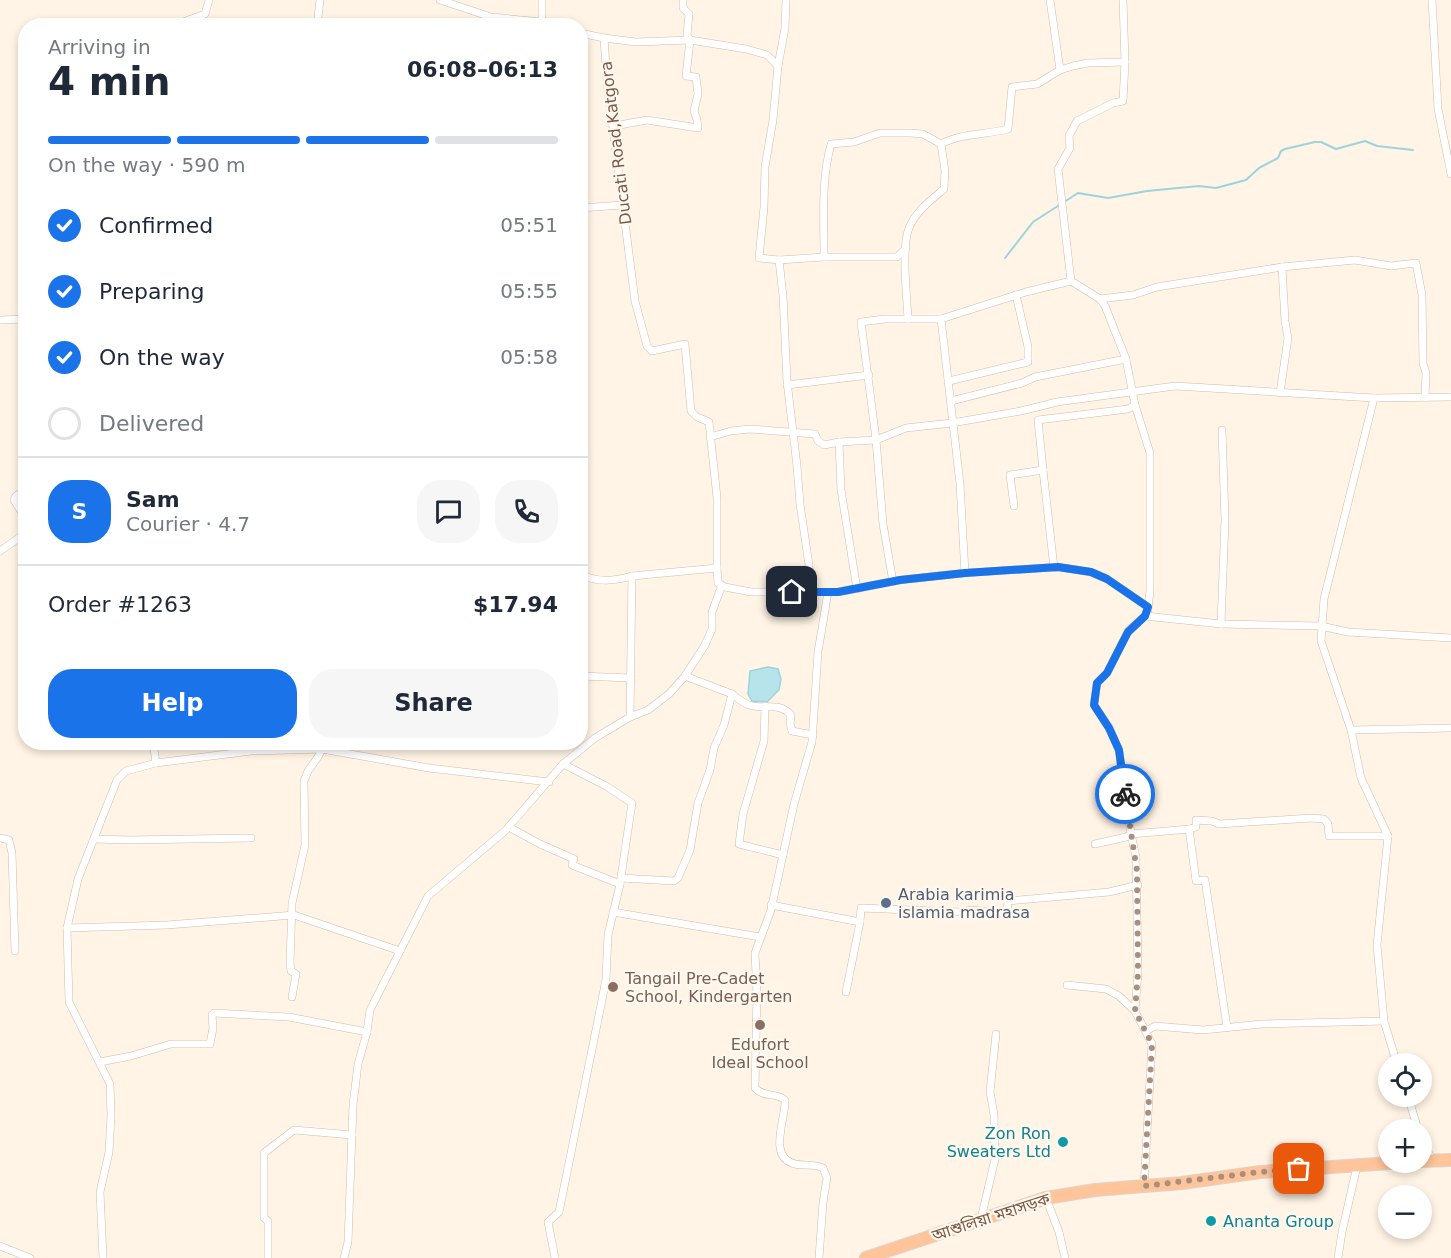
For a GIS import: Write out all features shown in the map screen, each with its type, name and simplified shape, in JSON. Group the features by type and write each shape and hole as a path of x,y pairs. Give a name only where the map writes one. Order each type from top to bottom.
{"highway":[{"path":"1432,1161 1451,1160"},
{"name":"আশুলিয়া মহাসড়ক","path":"866,1258 1046,1198 1095,1190 1260,1172 1378,1164"}],"street":[{"path":"194,18 205,14 209,0"},
{"path":"318,18 320,0"},
{"path":"440,0 499,18"},
{"path":"542,0 544,18"},
{"path":"614,126 647,120 698,128 698,120 694,111 698,94 696,77 686,76 690,40 687,35 689,14 683,8 683,0"},
{"path":"786,0 773,120 765,167 759,258 779,260 824,257 897,257 906,248"},
{"path":"1050,0 1060,70"},
{"path":"1071,281 1058,169 1070,148 1069,136 1077,121 1113,103 1123,101 1125,62 1123,0"},
{"path":"1432,0 1438,109 1451,174"},
{"name":"Ducati Road,Katgora","path":"588,35 604,38 607,81 631,273 635,301 647,346 651,351 685,344 691,411 697,417 709,422 710,437"},
{"path":"604,38 636,42 690,40 754,51 767,55 778,66"},
{"path":"941,144 952,137 993,133 1008,129 1012,87 1038,84 1060,70 1088,63 1125,62"},
{"path":"824,257 825,183 831,144 854,142 880,133 910,133 922,134 941,144"},
{"path":"908,318 906,248 909,229 929,201 944,189 945,171 941,144"},
{"path":"588,207 623,205"},
{"path":"779,260 787,386 809,565 810,593"},
{"path":"1100,299 1132,295 1157,287 1282,267 1355,260 1391,266 1416,263 1422,295 1425,397"},
{"path":"1280,393 1288,338 1282,267"},
{"path":"894,582 882,517 876,440 861,322 908,318 941,319 1016,295 1071,281 1100,299 1105,306 1126,359 1135,405 1150,453 1148,607 1145,616 1128,632 1107,673 1097,683 1094,705 1109,728 1119,750 1136,857 1138,972 1135,1011"},
{"path":"949,381 1028,362 1028,347 1016,295"},
{"path":"0,320 18,319"},
{"path":"941,319 960,484 965,573"},
{"path":"951,400 1022,383 1035,377 1126,359"},
{"path":"787,386 869,375"},
{"path":"1148,607 1107,579 1091,572 1054,568 965,573 857,589 810,593 751,592 722,585 718,583 717,498 710,437 750,429 814,434 824,446 840,442 876,440 906,428 952,423 1058,402 1175,386 1374,398 1451,397"},
{"path":"1374,398 1324,599 1321,641 1351,730 1361,778 1388,836 1377,945 1384,1021 1394,1053"},
{"path":"1054,568 1038,420 1128,409 1135,405"},
{"path":"1221,624 1225,519 1222,430"},
{"path":"840,442 839,470 842,497 857,589"},
{"path":"1014,506 1010,475 1043,470"},
{"path":"0,551 18,539"},
{"path":"588,578 613,581 632,576 717,568"},
{"path":"630,717 632,576"},
{"path":"588,744 630,717 654,706 669,694 685,676 705,645 712,629 712,612 722,585"},
{"path":"819,1258 827,1178 823,1168 793,1164 785,1159 781,1153 780,1143 785,1100 776,1095 763,1095 755,1088 757,994 754,960 771,905 794,804 807,766 813,735 818,652 828,592"},
{"path":"1145,616 1221,624 1321,626 1348,632 1451,638"},
{"path":"588,676 631,678"},
{"path":"685,676 732,694 750,705 778,706 791,715 792,731 813,735"},
{"path":"509,827 574,859 572,865 621,881 674,881 678,878 690,850 698,803 732,694"},
{"path":"765,706 764,741 743,814 739,844 783,855"},
{"path":"1351,730 1451,728"},
{"path":"154,750 156,763"},
{"path":"103,1258 100,1192 109,1152 110,1084 69,1002 67,928 78,879 117,780 126,771 156,763 251,751 286,750"},
{"path":"292,997 296,974 291,971 290,963 292,915 296,877 305,845 304,781 322,750"},
{"path":"328,750 429,768 549,782"},
{"path":"344,1258 348,1242 352,1135 358,1064 370,1011 428,896 509,827 563,764 580,750"},
{"path":"555,1258 548,1221 559,1212 601,1005 606,979 608,935 621,881 632,803 606,786 563,764"},
{"path":"1095,844 1131,834 1189,829 1196,826 1196,820 1212,821 1219,825 1324,819 1328,824 1329,836 1388,836"},
{"path":"1189,829 1196,881 1205,880 1227,1028"},
{"path":"0,838 9,840 12,853 15,951"},
{"path":"94,838 129,840 251,838"},
{"path":"846,992 861,908 960,912 972,910 1007,913 1008,901 1109,892 1138,885"},
{"path":"771,905 860,922"},
{"path":"613,912 760,937"},
{"path":"67,928 167,925 292,915 400,951"},
{"path":"1067,985 1106,989 1119,996 1135,1011 1152,1044 1144,1186"},
{"path":"100,1062 131,1056 171,1044 210,1044 214,1013 289,1017 367,1032"},
{"path":"1146,1031 1155,1026 1203,1030 1262,1024 1384,1021"},
{"path":"981,1219 995,1159 994,1115 990,1092 996,1034"},
{"path":"268,1258 268,1221 264,1218 264,1153 294,1130 352,1135"},
{"path":"1338,1258 1357,1166"},
{"path":"1046,1198 1059,1232 1065,1258"},
{"path":"0,1246 30,1258"}],"water":[{"path":"768,667 778,669 781,679 779,690 767,702 752,701 748,694 750,671"}],"waterway":[{"path":"1005,258 1033,222 1078,193 1108,198 1147,191 1199,186 1216,188 1246,180 1259,168 1278,158 1281,151 1285,149 1315,142 1321,142 1336,149 1365,141 1377,146 1413,150"}],"way so far":[{"path":"1125,794 1136,857 1138,885 1136,915 1138,972 1135,1011 1152,1044 1144,1186 1299,1169"}],"place":[{"name":"Arabia karimia islamia madrasa","path":"886,903"},
{"name":"Tangail Pre-Cadet School, Kindergarten","path":"613,987"},
{"name":"Edufort Ideal School","path":"760,1025"},
{"name":"Zon Ron Sweaters Ltd","path":"1063,1142"},
{"name":"Ananta Group","path":"1211,1221"}],"route":[{"path":"792,592 838,592 900,580 1058,567 1091,572 1107,579 1148,607 1145,616 1128,632 1107,673 1097,683 1094,705 1109,728 1119,750 1125,794"}]}
